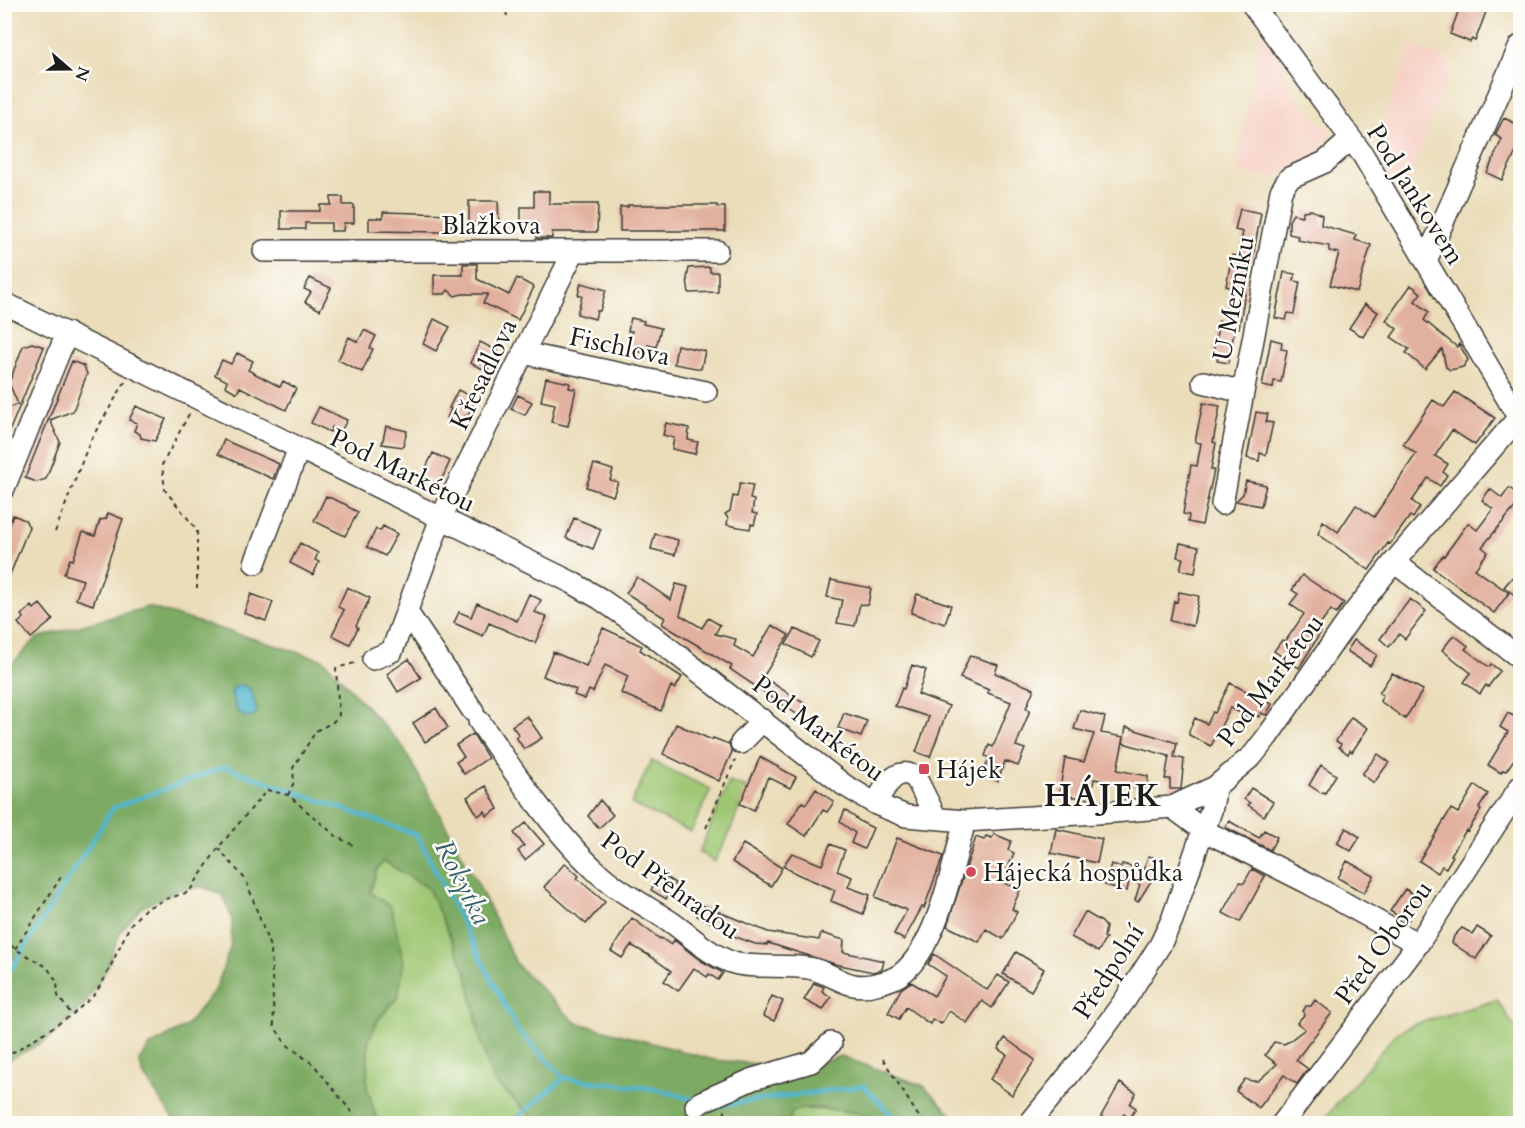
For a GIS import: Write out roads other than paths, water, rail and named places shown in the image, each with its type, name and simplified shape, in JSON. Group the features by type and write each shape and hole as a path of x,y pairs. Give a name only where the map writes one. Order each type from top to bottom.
{"street":[{"name":"Pod Jankovem","path":"1252,4 1371,168 1520,418"},
{"path":"1426,261 1521,46"},
{"name":"U Mezníku","path":"1222,504 1281,191 1289,178 1325,162 1352,139"},
{"name":"Blažkova","path":"264,251 573,253 717,251"},
{"name":"Křesadlova","path":"373,659 392,651 441,518 573,253"},
{"name":"Pod Markétou","path":"4,303 599,598 652,635 844,785 876,804 906,816 965,821 1172,807 1215,787 1253,755 1268,737 1353,614 1394,562 1520,418"},
{"path":"4,488 67,333"},
{"name":"Fischlova","path":"523,353 706,392"},
{"path":"1203,382 1243,392"},
{"path":"255,563 299,448"},
{"path":"1394,562 1521,658"},
{"name":"Pod Přehradou","path":"407,612 476,716 564,837 593,869 672,922 708,950 731,963 743,966 772,965 810,968 858,987 884,982 901,975 922,948 936,920 965,821"},
{"path":"741,743 763,720"},
{"path":"876,804 886,784 893,778 906,773 913,775 917,780 936,818"},
{"name":"Předpolní","path":"1029,1124 1082,1060 1125,1000 1160,945 1172,920 1203,830 1213,808 1215,787"},
{"name":"Před Oborou","path":"1282,1124 1418,944 1521,787"},
{"path":"1172,807 1203,830 1310,884 1418,944"},
{"path":"696,1106 753,1079 811,1062 831,1043"}],"water":[{"path":"243,685 251,690 257,712 252,717 245,717 237,711 231,692 236,686"}],"waterway":[{"name":"Rokytka","path":"4,972 12,968 113,808 225,767 417,835 517,1029 564,1078 656,1089 694,1100"},
{"path":"510,1124 564,1078"},
{"name":"Rokytka","path":"714,1106 864,1086 900,1124"}],"place":[{"name":"Hájek","path":"924,769"},
{"name":"Hájecká hospůdka","path":"971,872"}],"district":[{"name":"HÁJEK","path":"1103,795"}]}
